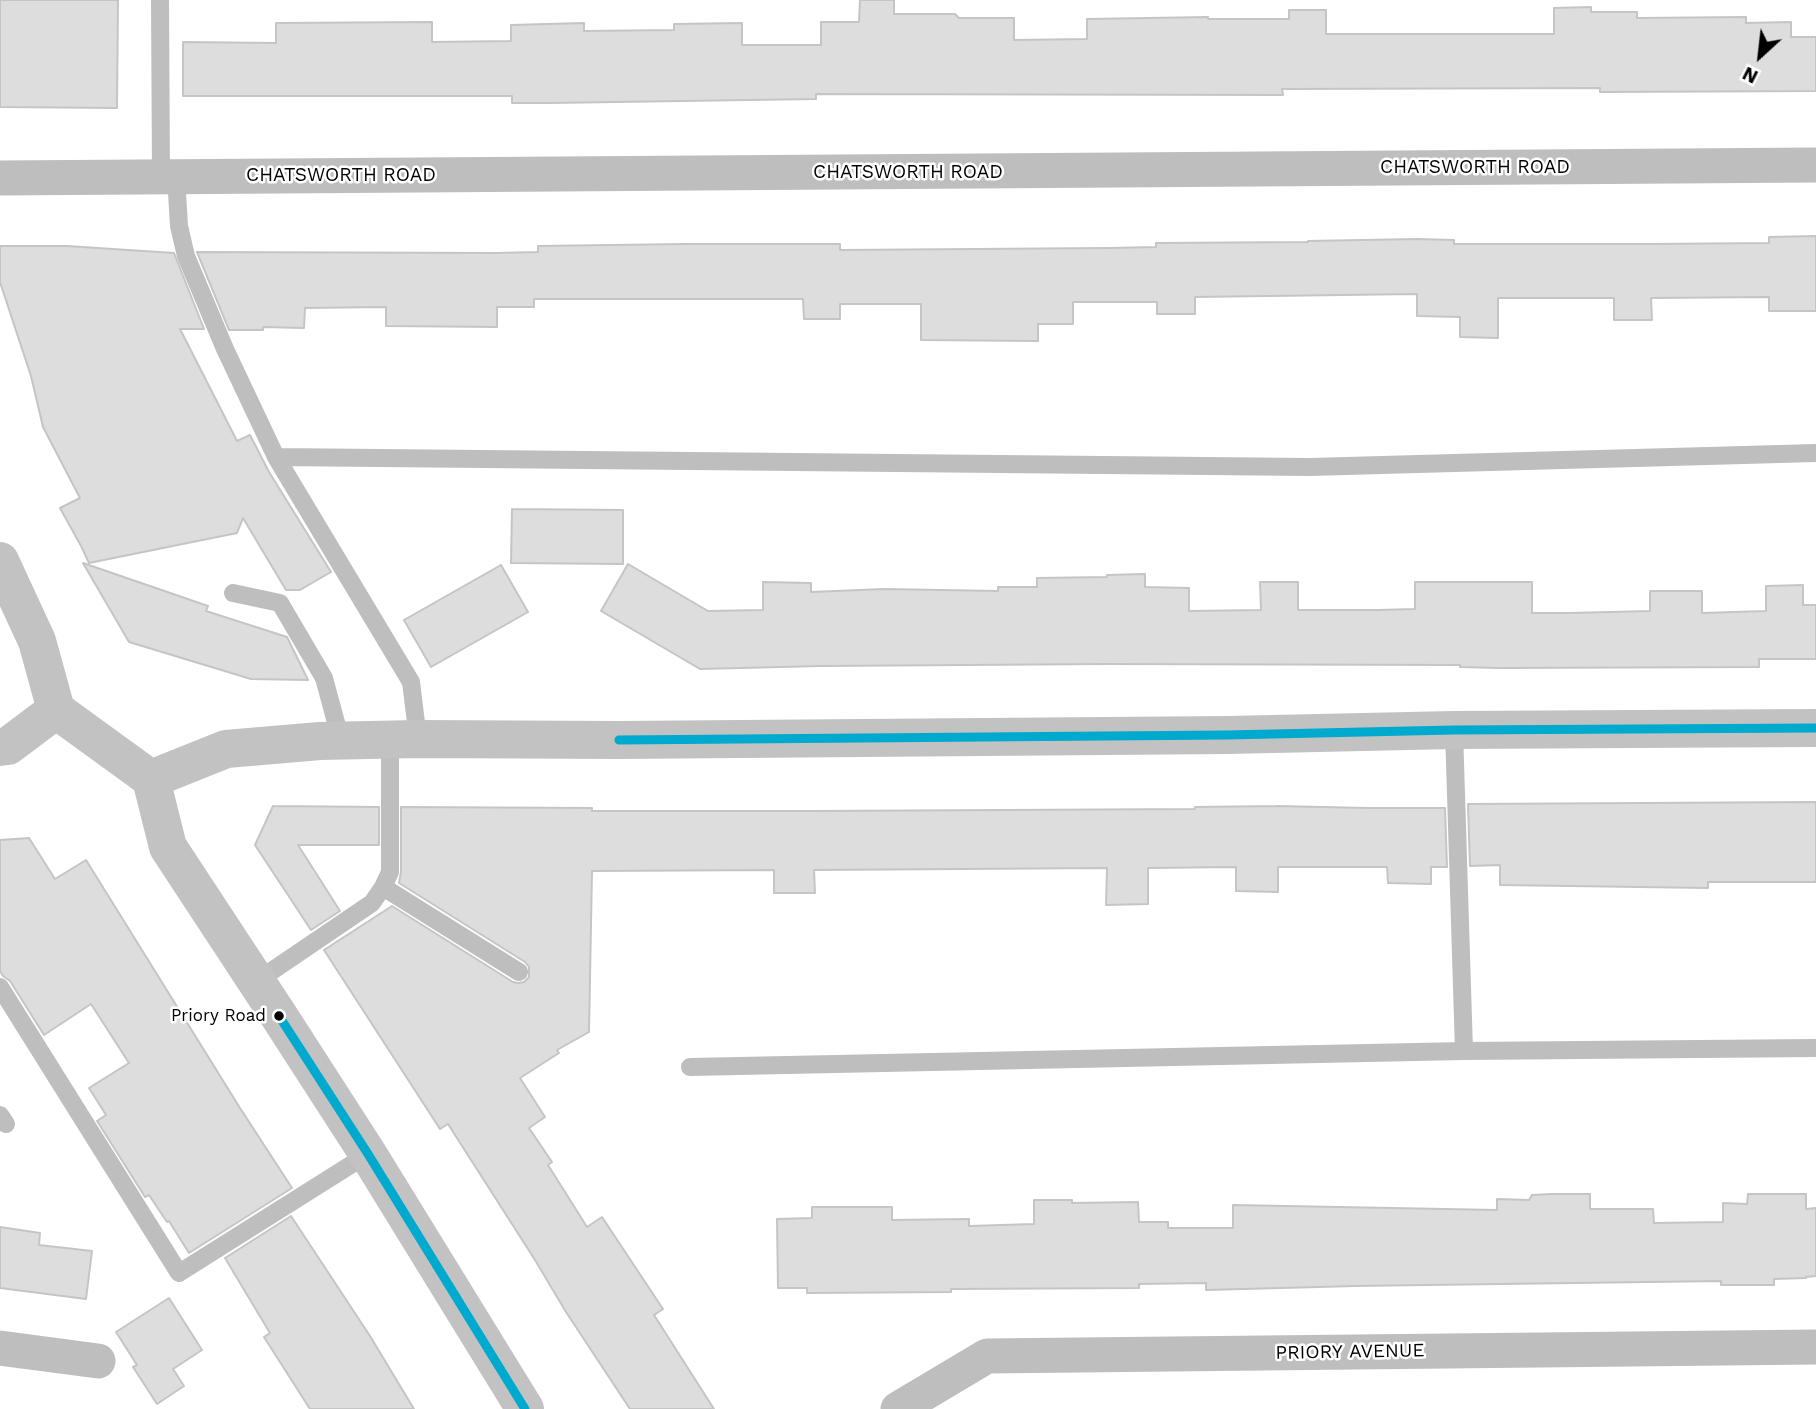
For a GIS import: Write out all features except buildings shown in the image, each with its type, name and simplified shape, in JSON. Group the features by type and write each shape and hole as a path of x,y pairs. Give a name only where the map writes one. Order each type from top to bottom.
{"street":[{"name":"CHATSWORTH ROAD","path":"0,178 1816,164"},
{"path":"0,561 37,641 56,710 151,779 168,847 368,1154 525,1409"},
{"path":"0,747 8,746 56,710"},
{"path":"151,779 226,749 404,739 620,740 1213,735 1454,730 1816,729"},
{"name":"PRIORY AVENUE","path":"898,1409 987,1356 1816,1347"},
{"path":"0,1348 98,1361"}],"lane":[{"path":"160,0 169,176 186,256 225,349 276,457 411,682 390,872 383,887 372,903 257,981"},
{"path":"276,457 1310,467 1816,453"},
{"path":"233,593 280,603 324,678 341,741"},
{"path":"1454,730 1464,1051"},
{"path":"383,887 519,971"},
{"path":"0,987 179,1273 368,1154"},
{"path":"690,1067 1464,1051 1816,1048"}],"transit line":[{"path":"619,740 1816,728"},
{"path":"279,1016 368,1154 525,1409"}],"place":[{"name":"Priory Road","path":"279,1016"}]}
